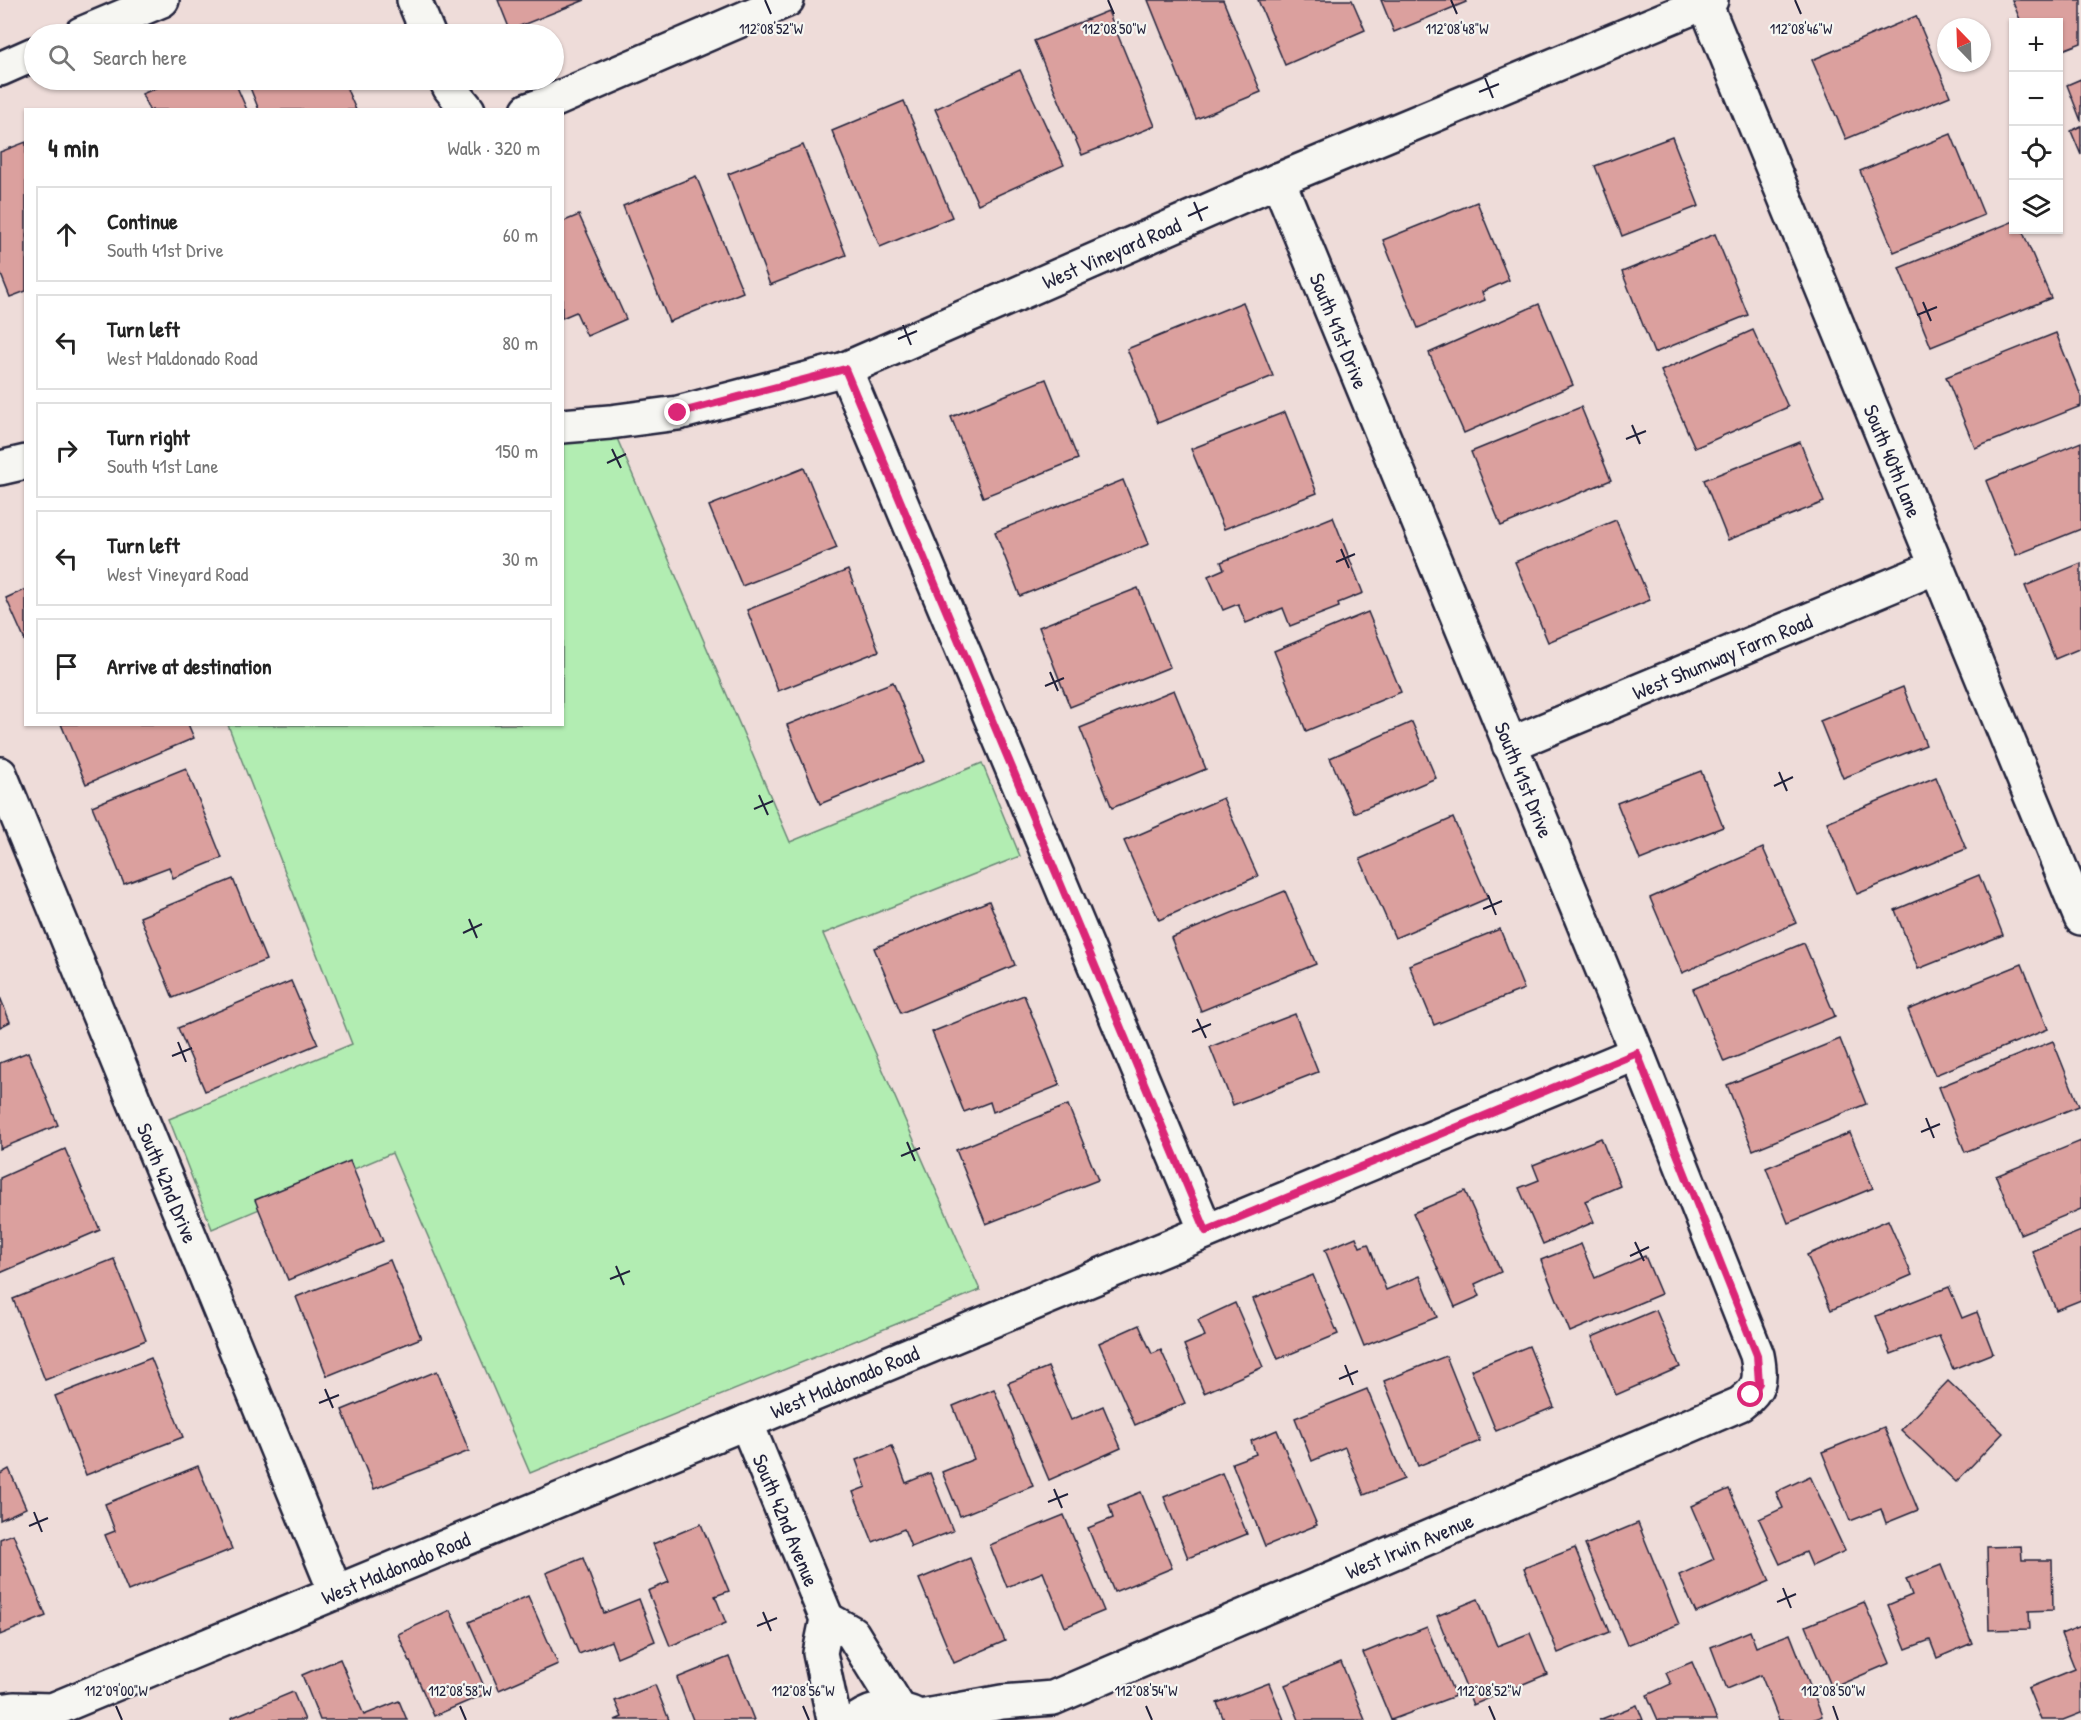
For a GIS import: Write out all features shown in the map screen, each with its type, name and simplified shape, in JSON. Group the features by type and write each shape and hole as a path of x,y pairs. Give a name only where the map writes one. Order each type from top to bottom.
{"street":[{"path":"105,24 162,0"},
{"path":"414,0 424,24"},
{"path":"533,108 787,0"},
{"name":"West Vineyard Road","path":"564,426 678,413 845,369 1278,180 1708,1"},
{"name":"South 40th Lane","path":"1708,1 1936,567 2073,875 2081,918"},
{"path":"0,69 24,58"},
{"path":"452,90 466,108"},
{"name":"South 41st Drive","path":"1278,180 1637,1053 1757,1355 1759,1383"},
{"path":"845,369 1206,1231"},
{"path":"0,468 24,462"},
{"name":"West Shumway Farm Road","path":"1509,745 1936,567"},
{"name":"South 42nd Drive","path":"0,774 336,1593"},
{"name":"West Maldonado Road","path":"0,1711 14,1709 48,1715 746,1422 1637,1053"},
{"name":"West Irwin Avenue","path":"857,1720 864,1714 881,1709 914,1715 1002,1702 1043,1709 1740,1404 1751,1395 1759,1383"},
{"name":"South 42nd Avenue","path":"746,1422 827,1619"},
{"path":"834,1720 820,1653 827,1619 852,1633 914,1715"}],"green space":[{"path":"610,422 790,842 982,763 1020,856 823,934 980,1290 530,1473 392,1153 212,1229 169,1119 352,1044 228,726 564,726 564,426"}],"building":[{"path":"498,0 585,0 525,24 508,24"},
{"path":"1148,0 1223,0 1261,92 1196,119"},
{"path":"1258,0 1352,0 1365,30 1285,65"},
{"path":"1381,0 1465,0 1466,2 1394,32"},
{"path":"2012,0 2081,0 2081,43 2063,50 2063,18 2019,18"},
{"path":"1108,11 1155,126 1082,155 1034,41"},
{"path":"1916,16 1937,65 1937,72 1940,72 1950,96 1846,139 1812,60"},
{"path":"1020,70 1064,165 978,204 935,109"},
{"path":"2081,79 2081,121 2067,85"},
{"path":"151,90 238,90 246,108 148,108 142,94"},
{"path":"251,90 347,90 355,108 258,108"},
{"path":"904,101 952,217 880,247 832,131"},
{"path":"2081,126 2081,155 2071,131"},
{"path":"1951,134 1984,215 1894,252 1860,171"},
{"path":"1672,137 1699,206 1622,236 1595,166"},
{"path":"24,143 24,292 10,297 0,272 0,152"},
{"path":"803,145 846,255 770,285 728,174"},
{"path":"696,176 743,292 669,322 623,206"},
{"path":"1477,202 1509,280 1482,292 1485,300 1418,328 1383,240"},
{"path":"579,215 626,319 587,336 576,312 564,317 564,221"},
{"path":"2009,223 2009,234 2024,234 2051,298 1931,347 1899,268"},
{"path":"1715,234 1748,315 1654,353 1622,272"},
{"path":"1243,302 1273,376 1158,423 1127,349"},
{"path":"1539,304 1573,385 1464,433 1429,353"},
{"path":"1753,330 1788,407 1695,448 1661,371"},
{"path":"2056,333 2081,396 2081,406 1975,448 1946,377"},
{"path":"1046,379 1078,459 983,497 951,417"},
{"path":"1581,407 1611,480 1501,526 1471,452"},
{"path":"1285,412 1317,493 1224,529 1191,449"},
{"path":"1800,442 1824,502 1728,540 1704,480"},
{"path":"2081,442 2081,529 2016,555 1986,481"},
{"path":"804,468 837,548 742,586 709,506"},
{"path":"1123,480 1149,544 1020,596 995,532"},
{"path":"1333,517 1363,593 1338,603 1339,607 1290,626 1283,608 1246,623 1238,604 1223,610 1208,576 1224,569 1221,562"},
{"path":"1616,520 1650,600 1548,642 1515,562"},
{"path":"2081,563 2081,648 2055,659 2025,586"},
{"path":"848,570 879,651 778,691 747,610"},
{"path":"1138,588 1170,667 1070,707 1039,627"},
{"path":"24,590 24,638 6,598"},
{"path":"1368,612 1401,692 1306,731 1274,651"},
{"path":"893,682 925,761 820,804 787,725"},
{"path":"1903,687 1926,745 1843,778 1820,721"},
{"path":"1174,690 1206,769 1112,808 1080,728"},
{"path":"1412,722 1436,778 1354,813 1330,758"},
{"path":"62,726 189,726 194,738 86,784"},
{"path":"186,768 222,858 173,878 169,867 124,884 92,806"},
{"path":"1701,771 1723,827 1640,860 1617,803"},
{"path":"1936,777 1966,849 1857,894 1827,822"},
{"path":"1223,798 1258,876 1159,920 1124,841"},
{"path":"1453,818 1488,898 1395,938 1360,859"},
{"path":"1763,848 1796,923 1682,973 1650,898"},
{"path":"1979,875 2003,935 1918,969 1895,910"},
{"path":"233,879 266,960 173,998 140,917"},
{"path":"1285,891 1316,964 1201,1011 1171,938"},
{"path":"989,901 1015,965 901,1013 874,948"},
{"path":"1500,929 1524,989 1434,1025 1409,965"},
{"path":"1804,943 1835,1016 1724,1062 1693,989"},
{"path":"2022,964 2048,1029 1935,1075 1908,1010"},
{"path":"291,981 318,1044 205,1091 178,1028"},
{"path":"1024,995 1060,1085 993,1112 990,1102 964,1112 932,1032"},
{"path":"0,997 10,1022 0,1027"},
{"path":"1295,1014 1318,1072 1233,1105 1210,1047"},
{"path":"1840,1039 1866,1104 1753,1150 1727,1085"},
{"path":"2053,1041 2079,1106 1965,1152 1939,1087"},
{"path":"28,1052 58,1125 0,1149 0,1063"},
{"path":"1068,1105 1098,1180 986,1224 956,1150"},
{"path":"1850,1133 1873,1188 1788,1223 1766,1168"},
{"path":"1601,1138 1620,1186 1585,1201 1594,1222 1543,1244 1519,1188 1539,1180 1533,1165"},
{"path":"2081,1141 2081,1209 2020,1234 1996,1176"},
{"path":"65,1149 100,1230 0,1273 0,1178"},
{"path":"350,1161 383,1241 288,1280 255,1200"},
{"path":"1465,1191 1501,1272 1475,1284 1480,1296 1455,1307 1413,1213"},
{"path":"1888,1220 1912,1275 1831,1310 1807,1255"},
{"path":"2081,1231 2081,1300 2056,1310 2032,1251"},
{"path":"1356,1237 1360,1247 1368,1244 1386,1290 1420,1276 1437,1317 1364,1346 1325,1250"},
{"path":"1581,1244 1595,1278 1645,1256 1661,1294 1570,1332 1541,1260"},
{"path":"114,1259 146,1340 45,1380 13,1299"},
{"path":"390,1260 421,1338 327,1376 296,1297"},
{"path":"1313,1275 1338,1334 1278,1359 1253,1299"},
{"path":"1949,1287 1962,1318 1977,1312 1993,1353 1953,1369 1939,1336 1891,1354 1876,1316"},
{"path":"1235,1303 1263,1367 1204,1393 1184,1345 1205,1336 1198,1320"},
{"path":"1656,1310 1680,1367 1616,1395 1592,1337"},
{"path":"1139,1325 1152,1354 1161,1350 1185,1403 1135,1425 1099,1343"},
{"path":"1529,1346 1554,1407 1496,1431 1471,1370"},
{"path":"1446,1356 1480,1441 1418,1466 1384,1381"},
{"path":"151,1358 183,1437 86,1475 55,1396"},
{"path":"1048,1367 1071,1420 1103,1406 1121,1448 1049,1480 1008,1383"},
{"path":"437,1371 469,1451 374,1489 342,1410"},
{"path":"1948,1381 2003,1433 1956,1482 1901,1430"},
{"path":"994,1389 1033,1486 960,1516 942,1472 974,1459 953,1406"},
{"path":"1367,1389 1404,1479 1364,1495 1345,1447 1312,1461 1295,1418"},
{"path":"1884,1427 1918,1510 1886,1523 1881,1509 1850,1521 1822,1452"},
{"path":"1277,1430 1317,1525 1265,1546 1232,1463 1256,1454 1251,1441"},
{"path":"892,1446 906,1483 930,1473 953,1531 911,1547 904,1529 873,1542 853,1492 866,1487 856,1460"},
{"path":"198,1466 232,1549 128,1591 105,1535 115,1531 105,1504"},
{"path":"9,1469 26,1508 0,1520 0,1474"},
{"path":"1222,1473 1247,1534 1188,1558 1164,1497"},
{"path":"1810,1476 1845,1551 1812,1566 1806,1552 1780,1564 1759,1519 1783,1508 1776,1492"},
{"path":"1729,1489 1770,1581 1696,1613 1679,1575 1714,1559 1691,1506"},
{"path":"1141,1492 1172,1568 1114,1592 1088,1528 1113,1518 1109,1505"},
{"path":"1064,1515 1104,1611 1065,1627 1043,1572 1007,1587 990,1545"},
{"path":"1638,1523 1679,1624 1627,1645 1585,1545"},
{"path":"701,1524 729,1591 715,1596 726,1623 670,1646 648,1591 669,1582 653,1544"},
{"path":"13,1534 46,1616 0,1635 0,1539"},
{"path":"2021,1546 2022,1560 2052,1560 2053,1610 2029,1611 2030,1629 1989,1630 1987,1547"},
{"path":"1575,1548 1609,1632 1558,1653 1524,1568"},
{"path":"583,1558 604,1613 639,1599 655,1641 617,1657 611,1641 579,1654 546,1573"},
{"path":"970,1558 1005,1641 954,1663 919,1579"},
{"path":"1941,1565 1972,1643 1937,1658 1930,1640 1906,1649 1888,1605 1912,1595 1906,1579"},
{"path":"528,1596 558,1664 499,1690 469,1622"},
{"path":"1478,1599 1497,1646 1530,1633 1547,1674 1473,1705 1437,1616"},
{"path":"1864,1602 1890,1663 1832,1688 1806,1626"},
{"path":"450,1610 487,1693 434,1716 398,1634"},
{"path":"2081,1626 2081,1713 2063,1720 2041,1720 2028,1688 2075,1669 2061,1634"},
{"path":"1427,1627 1455,1696 1391,1720 1363,1653"},
{"path":"1750,1631 1756,1647 1790,1634 1822,1716 1812,1720 1779,1720 1761,1675 1727,1689 1711,1647"},
{"path":"729,1657 754,1720 693,1720 677,1678"},
{"path":"340,1659 364,1715 399,1701 407,1720 320,1720 302,1675"},
{"path":"1341,1662 1365,1720 1299,1720 1285,1685"},
{"path":"1692,1662 1717,1720 1658,1720 1647,1695 1671,1684 1666,1673"},
{"path":"1269,1683 1284,1720 1224,1720 1217,1703"},
{"path":"655,1685 669,1720 615,1720 622,1717 615,1701"},
{"path":"293,1692 305,1720 232,1720 231,1718"},
{"path":"1637,1705 1643,1720 1599,1720"}],"route":[{"path":"678,413 845,369 1206,1231 1637,1053 1757,1355 1760,1368 1759,1383 1751,1395"}]}
